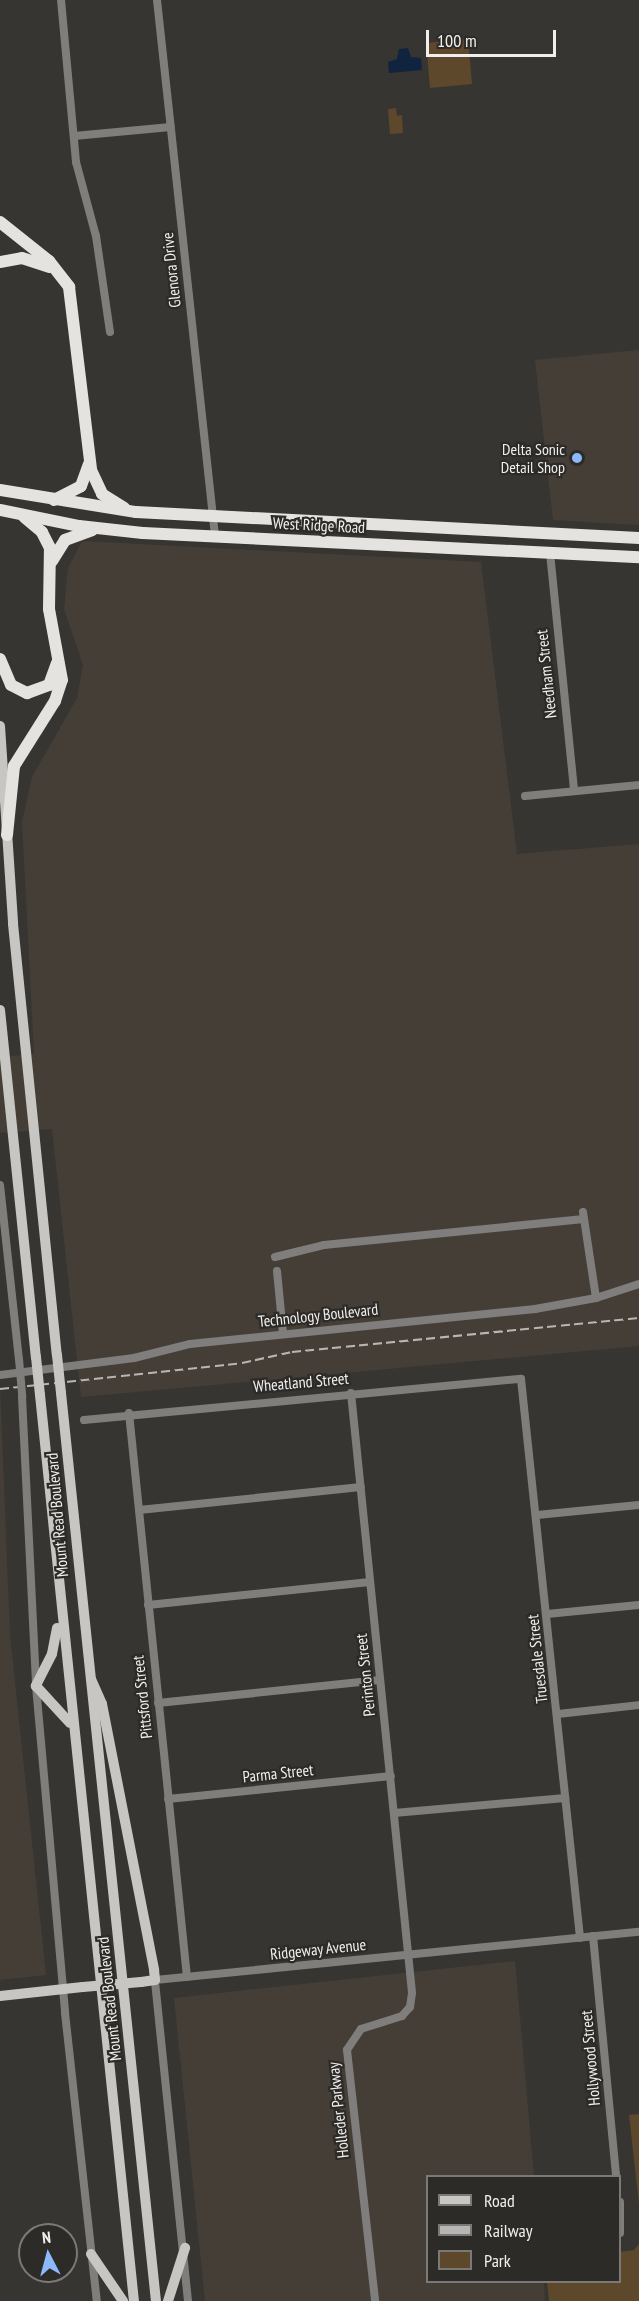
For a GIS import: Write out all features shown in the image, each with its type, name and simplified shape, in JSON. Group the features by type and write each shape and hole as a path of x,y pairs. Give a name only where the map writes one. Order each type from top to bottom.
{"highway":[{"path":"0,222 62,276 73,305 89,460 102,494 136,512"},
{"path":"0,262 32,260 62,276"},
{"path":"48,501 67,496 81,486 89,460"},
{"name":"West Ridge Road","path":"0,490 48,501 136,512 639,538"},
{"name":"West Ridge Road","path":"0,510 102,529 639,557"},
{"path":"6,835 14,766 60,687 49,609 51,562 42,532 18,514"},
{"path":"51,562 68,538 102,529"},
{"path":"0,660 11,685 31,693 50,685 56,672 57,656"}],"main road":[{"name":"Mount Read Boulevard","path":"0,726 6,835 87,1671 156,2301"},
{"name":"Mount Read Boulevard","path":"0,1010 72,1726 134,2301"},
{"path":"59,1598 57,1636 36,1686 72,1726"},
{"path":"87,1671 102,1704 155,1980"},
{"name":"Ridgeway Avenue","path":"0,1996 155,1980"},
{"path":"168,2301 185,2248"},
{"path":"91,2254 123,2301"}],"street":[{"path":"61,0 77,167 96,236 110,332"},
{"name":"Glenora Drive","path":"157,0 215,536"},
{"path":"74,136 171,127"},
{"name":"Needham Street","path":"550,553 574,791"},
{"path":"525,796 639,785"},
{"name":"Mount Read Boulevard","path":"0,1185 22,1397 36,1686 64,1990 97,2301"},
{"path":"275,1257 324,1245 583,1216 596,1298"},
{"path":"277,1271 283,1333"},
{"name":"Technology Boulevard","path":"0,1375 76,1367 190,1344 283,1333 535,1310 596,1298 639,1284"},
{"name":"Wheatland Street","path":"84,1420 129,1413 521,1379"},
{"name":"Truesdale Street","path":"521,1379 580,1938"},
{"name":"Perinton Street","path":"351,1393 409,1955"},
{"name":"Pittsford Street","path":"129,1413 187,1977"},
{"path":"139,1510 361,1487"},
{"path":"537,1515 639,1505"},
{"path":"148,1605 370,1582"},
{"path":"547,1614 639,1605"},
{"path":"158,1703 380,1680"},
{"path":"558,1714 639,1705"},
{"name":"Parma Street","path":"168,1799 391,1776"},
{"path":"394,1813 566,1797"},
{"name":"Ridgeway Avenue","path":"155,1980 639,1932"},
{"name":"Hollywood Street","path":"594,1936 616,2175"},
{"name":"Holleder Parkway","path":"375,2301 347,2049 361,2029 393,2021 407,2012 412,2000 409,1955"},
{"path":"155,1980 185,2248 188,2301"}],"shaded area":[{"path":"639,350 639,525 553,520 535,360"},
{"path":"82,541 481,562 517,854 639,844 639,1346 81,1397 52,1129 0,1133 0,1057 34,1054 22,822 32,777 77,698 83,665 64,609 68,568"},
{"path":"0,1385 10,1635 46,1975 0,1980"},
{"path":"515,1961 534,2175 426,2175 426,2283 544,2283 545,2301 205,2301 174,1998"}],"green space":[{"path":"468,39 472,84 430,88 426,43"},
{"path":"396,108 397,116 402,115 403,133 390,134 388,109"},
{"path":"639,2114 639,2204 629,2115"},
{"path":"639,2244 639,2301 549,2301 547,2283 621,2283 621,2252 634,2250"}],"water":[{"path":"408,48 411,57 421,58 422,70 389,73 388,62 397,59 399,49"}],"railway":[{"path":"0,1389 242,1363 292,1352 639,1318"}],"place":[{"name":"Delta Sonic Detail Shop","path":"577,458"}]}
